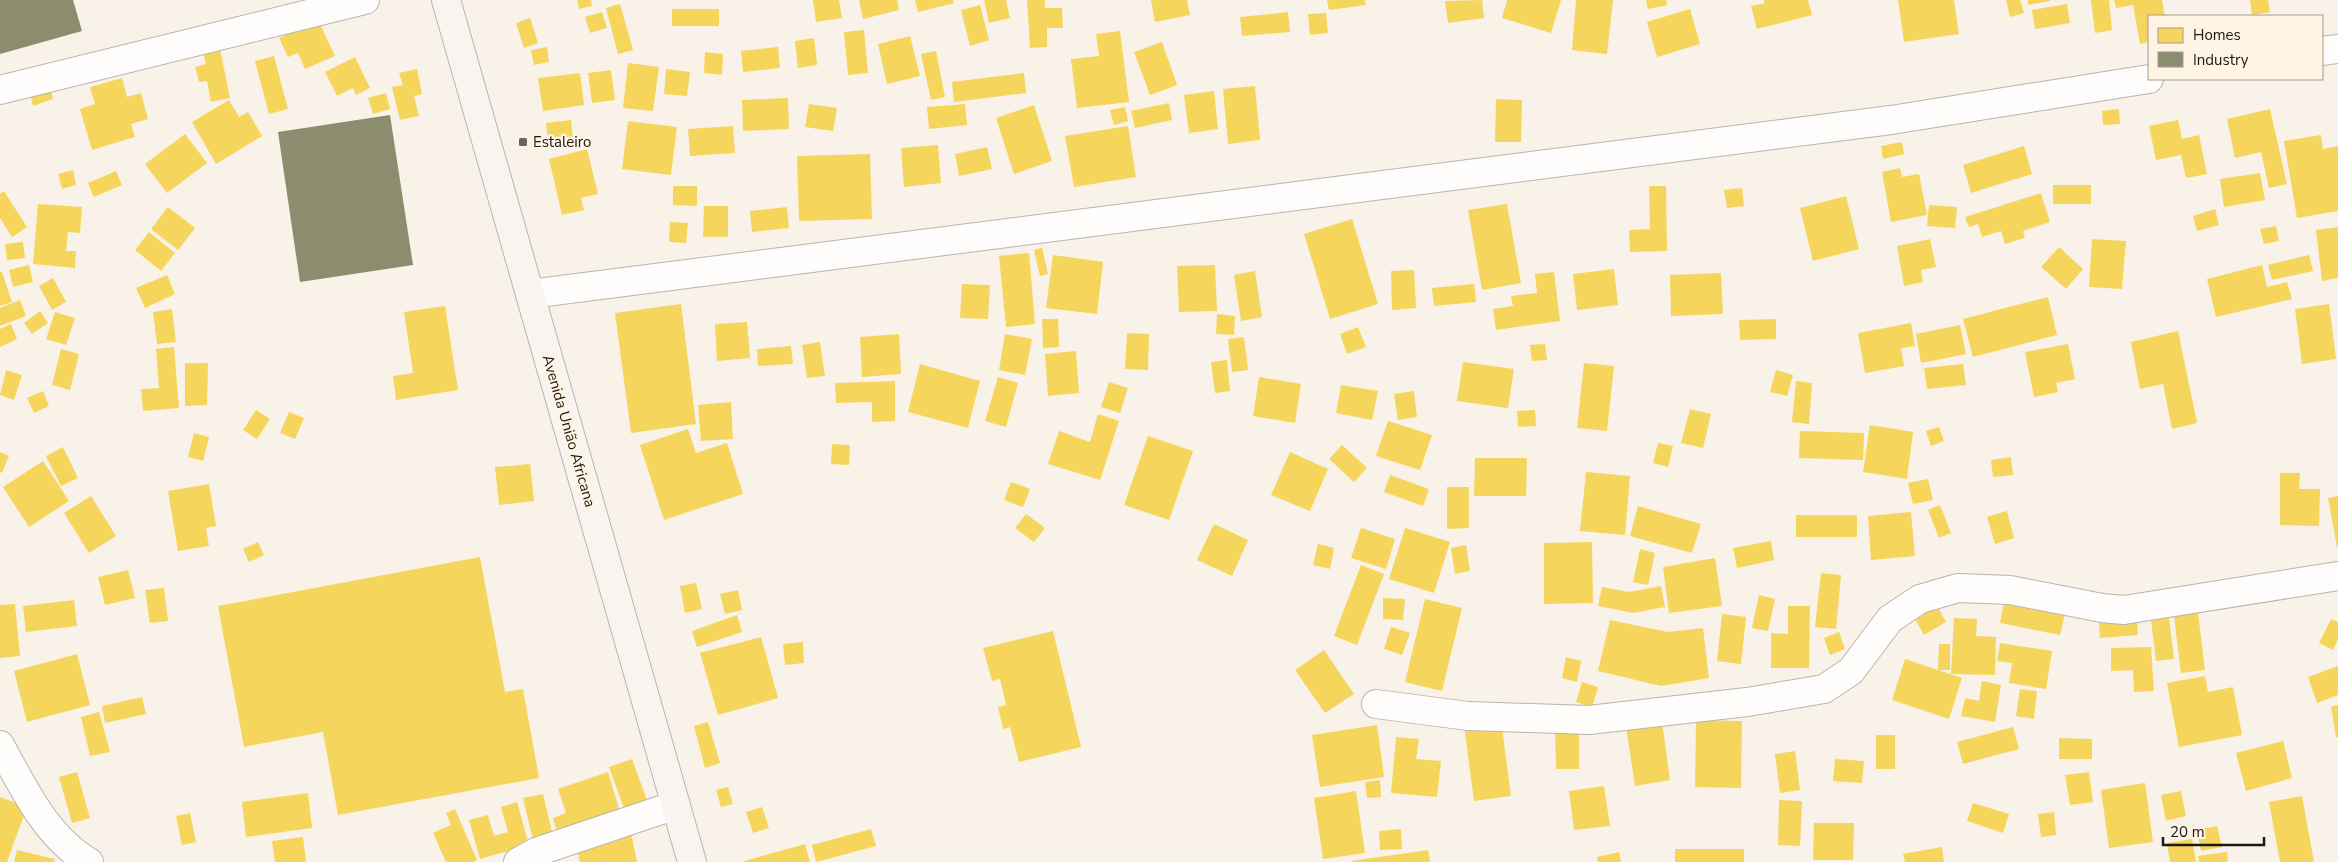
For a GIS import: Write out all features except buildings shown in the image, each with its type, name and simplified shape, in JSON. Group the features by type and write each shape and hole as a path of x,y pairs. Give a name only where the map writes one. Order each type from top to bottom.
{"main road":[{"name":"Avenida União Africana","path":"446,0 692,862"}],"street":[{"path":"0,90 365,0"},
{"path":"2323,51 2338,48"},
{"path":"530,294 1891,120 2148,79"},
{"path":"1376,704 1468,716 1589,720 1747,702 1824,689 1851,671 1890,619 1920,599 1958,588 2010,590 2102,608 2124,610 2338,576"},
{"path":"0,745 34,806 71,852 89,862"},
{"path":"518,862 536,852 676,806"}],"place":[{"name":"Estaleiro","path":"523,142"}]}
